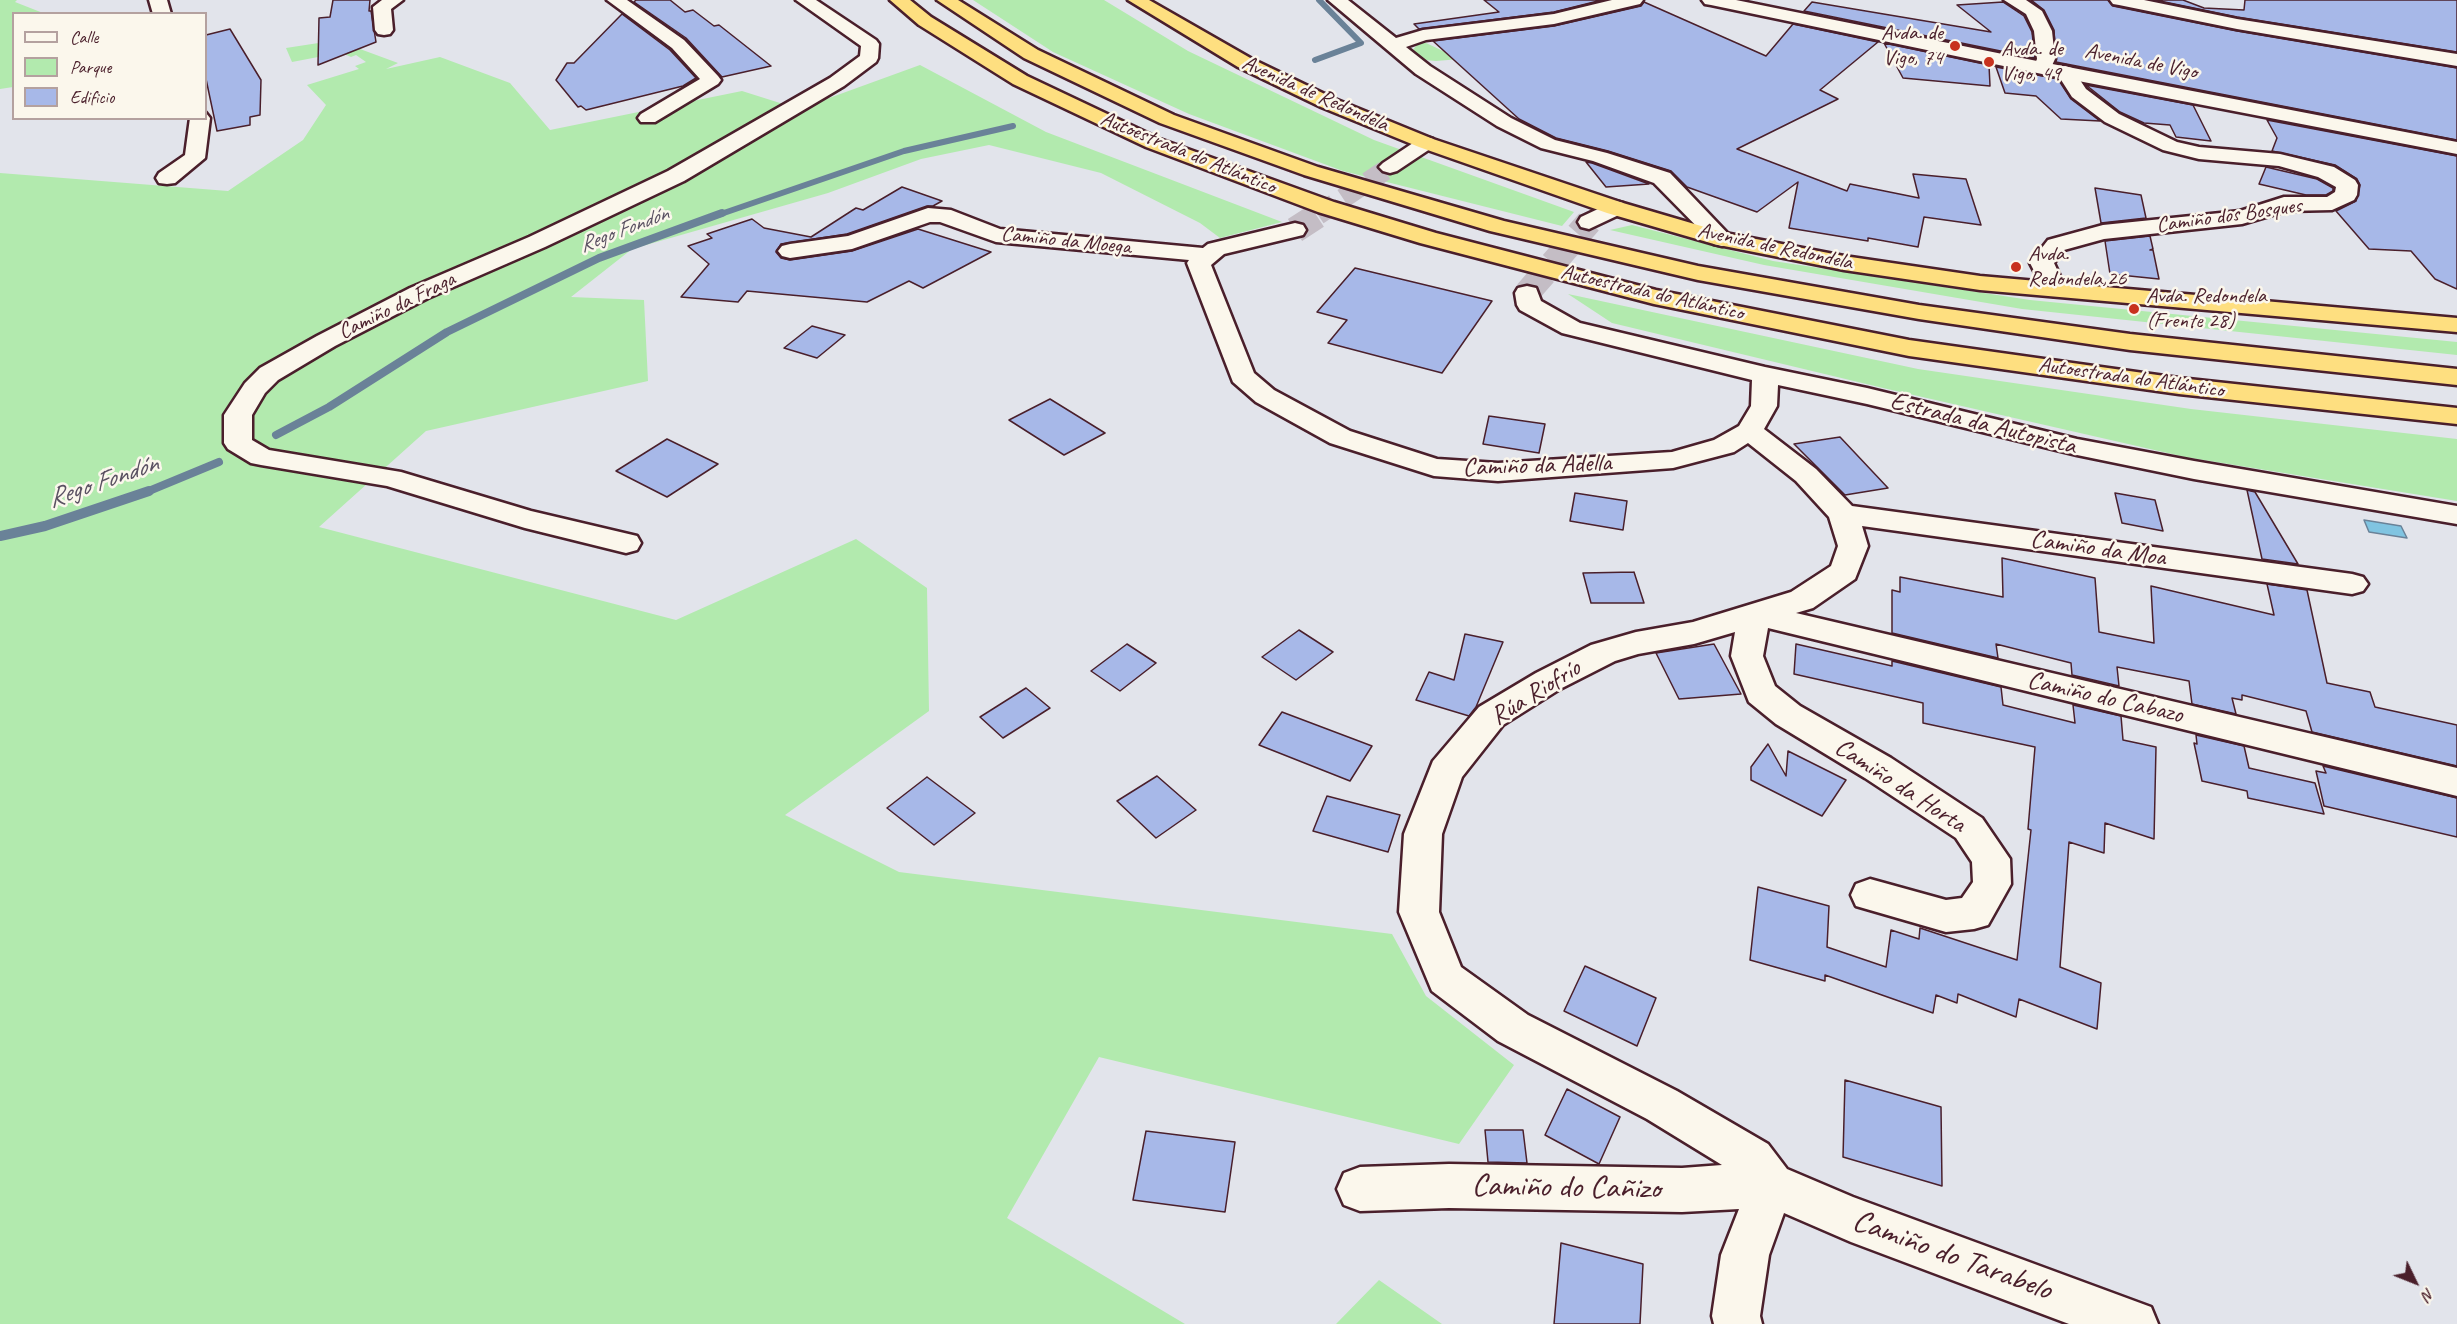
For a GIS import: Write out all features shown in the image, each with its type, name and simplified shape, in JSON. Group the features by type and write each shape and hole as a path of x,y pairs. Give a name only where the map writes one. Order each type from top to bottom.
{"highway":[{"name":"Autoestrada do Atlántico","path":"899,0 925,21 1020,80 1152,143 1326,207 1428,238 1654,297 1909,348 2179,386 2457,416"},
{"name":"Autoestrada do Atlántico","path":"946,0 1031,54 1167,119 1311,171 1498,226 1698,273 1919,312 2130,342 2457,377"},
{"name":"Avenida de Redondela","path":"1137,0 1245,63 1328,103 1426,142 1615,208 1722,239 1844,263 1980,283 2457,325"}],"street":[{"path":"384,30 382,7 394,0"},
{"path":"616,0 678,44 711,80 648,118"},
{"name":"Camiño da Fraga","path":"626,543 525,519 390,478 261,457 238,442 238,415 254,389 268,374 326,341 419,293 537,242 676,176 837,82 869,57 870,44 804,0"},
{"path":"1337,0 1422,70 1504,122 1548,144 1600,157 1662,178 1722,239"},
{"path":"1393,45 1423,35 1554,19 1634,0"},
{"name":"Avenida de Vigo","path":"1711,0 2042,68 2457,148"},
{"path":"2013,0 2033,11 2043,31 2046,59 2042,68"},
{"path":"2119,0 2257,28 2449,58 2457,77"},
{"name":"Camiño dos Bosques","path":"2054,289 2042,263 2056,245 2103,232 2242,217 2284,204 2331,203 2346,195 2346,185 2326,172 2280,160 2199,153 2170,146 2112,117 2079,93 2065,72"},
{"path":"167,178 195,158 200,120"},
{"path":"1390,167 1426,142"},
{"path":"1589,222 1615,208"},
{"name":"Camiño da Moega","path":"790,251 852,242 928,215 943,215 996,236 1207,255"},
{"path":"1207,255 1216,249 1295,230"},
{"name":"Camiño da Adella","path":"1207,255 1199,263 1242,376 1265,396 1340,437 1434,467 1498,472 1673,460 1724,446 1749,431"},
{"name":"Estrada da Autopista","path":"1527,293 1529,304 1572,328 1765,375 1867,396 2112,454 2457,515"},
{"path":"1749,431 1764,406 1765,375"},
{"name":"Rúa Riofrío","path":"1749,431 1806,475 1844,514 1853,546 1844,572 1802,600 1694,633 1636,643 1603,653 1548,681 1491,716 1446,771 1442,781 1423,834 1419,912 1446,979 1513,1028 1662,1105 1752,1159 1771,1185"},
{"name":"Camiño da Moa","path":"1844,514 2352,585"},
{"name":"Camiño do Cabazo","path":"1754,614 2457,782"},
{"name":"Camiño da Horta","path":"1754,614 1747,656 1761,693 1788,715 1878,768 1969,828 1991,859 1992,884 1974,913 1946,916 1870,895"},
{"path":"1738,1324 1736,1316 1745,1255 1771,1185"},
{"name":"Camiño do Cañizo","path":"1360,1189 1449,1186 1683,1190 1771,1185"},
{"name":"Camiño do Tarabelo","path":"1771,1185 1851,1219 2134,1324"}],"green space":[{"path":"0,0 17,0 15,2 40,12 12,12 12,87 0,89"},
{"path":"973,0 1104,0 1188,51 1374,140 1574,212 1562,226 1343,171 1189,114 1053,52"},
{"path":"325,42 339,53 292,62 286,48"},
{"path":"1424,42 1460,59 1436,61 1415,59 1409,55 1416,46"},
{"path":"360,49 398,63 386,69 440,57 510,83 550,130 742,91 799,109 920,65 1046,132 1282,222 1220,238 1200,223 1101,173 989,145 921,159 828,193 632,249 571,297 644,300 648,381 426,431 319,527 676,620 856,539 927,588 929,711 785,815 899,872 1392,934 1426,996 1514,1065 1459,1144 1099,1057 1007,1218 1185,1324 0,1324 0,173 228,191 303,140 326,105 307,85 359,69 355,66 366,62 356,55 351,57 342,53"},
{"path":"1632,225 1773,261 2030,300 2457,342 2457,355 2022,309 1764,265 1610,230"},
{"path":"1568,294 1918,369 2191,409 2457,439 2457,501 2185,457 1883,388 1612,323"},
{"path":"1379,1280 1442,1324 1336,1324"}],"water":[{"path":"2364,520 2401,526 2407,538 2369,532"}],"building":[{"path":"333,0 370,0 369,11 371,11 376,42 318,65 319,18 330,17"},
{"path":"636,0 670,0 685,12 693,10 714,26 719,25 771,66 722,77 686,38 634,2"},
{"path":"1484,0 1602,0 1554,12 1419,29 1414,24 1499,12"},
{"path":"2031,0 2108,0 2113,6 2237,31 2457,68 2457,140 2056,62 2054,30 2044,10"},
{"path":"2155,0 2183,0 2204,8 2244,10 2245,0 2457,0 2457,52 2237,17"},
{"path":"1644,2 1766,56 1793,24 1878,42 1820,90 1838,99 1737,149 1847,191 1850,184 1919,198 1913,174 1966,179 1981,225 1924,217 1918,247 1789,228 1798,182 1757,212 1687,187 1671,171 1608,151 1556,138 1519,119 1433,41 1554,26 1641,6"},
{"path":"1812,2 1991,32 1957,5 2003,2 2024,16 2032,32 2035,58 1804,11"},
{"path":"622,14 670,50 696,78 683,86 586,110 581,106 578,107 556,80 567,63 574,63"},
{"path":"230,29 261,80 260,115 250,117 250,125 217,131 207,84 207,35"},
{"path":"1884,43 1989,65 1990,86 1903,78"},
{"path":"1996,67 2058,79 2071,99 2100,121 2061,119 2036,96 2005,93"},
{"path":"2086,85 2193,105 2211,141 2176,137 2170,125 2144,123 2120,112"},
{"path":"2267,120 2457,156 2457,289 2435,279 2411,251 2369,249 2336,211 2356,201 2360,185 2357,179 2335,165 2272,151 2277,138"},
{"path":"1586,162 1592,163 1649,184 1606,187"},
{"path":"2266,167 2317,179 2333,188 2333,191 2326,195 2306,195 2259,184"},
{"path":"902,187 942,201 847,234 781,244 776,252 781,258 790,260 852,251 918,229 991,252 923,288 909,281 867,302 747,291 738,302 681,297 709,264 688,246 712,238 707,234 752,219 764,228 811,237 856,208 863,210"},
{"path":"2095,188 2141,195 2146,218 2101,223"},
{"path":"2150,236 2153,249 2150,250 2153,250 2159,279 2110,274 2105,241"},
{"path":"1355,268 1492,301 1442,373 1328,343 1347,320 1317,312"},
{"path":"812,326 845,335 817,358 784,348"},
{"path":"1050,399 1105,433 1064,455 1009,420"},
{"path":"1489,416 1545,424 1539,453 1483,444"},
{"path":"1840,437 1888,488 1845,495 1794,444"},
{"path":"667,439 718,464 667,497 616,471"},
{"path":"2247,490 2255,492 2298,564 2262,559"},
{"path":"1575,493 1627,501 1623,530 1570,521"},
{"path":"2115,493 2155,500 2163,531 2122,523"},
{"path":"2002,558 2095,578 2099,632 2154,643 2151,586 2274,615 2267,584 2307,590 2327,683 2370,692 2375,707 2457,725 2457,766 2312,732 2306,711 2242,695 2242,700 2232,698 2236,714 2192,704 2189,681 2117,667 2119,686 2072,675 2071,663 1996,644 1998,658 1892,633 1892,590 1900,592 1900,577 2003,597"},
{"path":"1634,572 1644,603 1591,603 1583,573"},
{"path":"1299,630 1333,652 1296,680 1262,657"},
{"path":"1465,634 1503,642 1476,707 1469,716 1416,700 1429,672 1454,680"},
{"path":"1127,644 1156,663 1120,691 1091,671"},
{"path":"1714,644 1741,694 1679,699 1656,653"},
{"path":"1796,644 1892,666 1892,661 2001,687 2003,705 2075,723 2073,705 2121,716 2123,740 2156,747 2154,839 2105,823 2104,853 2069,842 2060,967 2101,983 2097,1029 2019,999 2016,1017 1958,994 1957,1003 1936,995 1933,1013 1825,975 1825,981 1750,960 1758,887 1829,906 1827,947 1886,967 1891,930 1919,939 1920,928 2017,960 2031,830 2028,829 2035,747 1923,723 1923,703 1794,674"},
{"path":"1026,688 1050,708 1003,738 980,717"},
{"path":"1282,712 1372,746 1350,781 1259,745"},
{"path":"2196,735 2244,746 2249,768 2315,783 2324,814 2248,798 2247,791 2202,781 2194,743 2197,744"},
{"path":"1768,744 1786,776 1788,751 1846,780 1822,816 1751,780 1751,767"},
{"path":"2323,766 2457,798 2457,837 2324,806 2316,771 2326,773"},
{"path":"1157,776 1196,810 1156,838 1117,801"},
{"path":"927,777 975,813 934,845 887,808"},
{"path":"1327,796 1400,815 1388,852 1313,831"},
{"path":"1585,966 1656,998 1637,1046 1564,1011"},
{"path":"1845,1080 1941,1107 1942,1186 1843,1157"},
{"path":"1567,1089 1620,1117 1599,1164 1545,1135"},
{"path":"1485,1130 1523,1130 1527,1163 1488,1162"},
{"path":"1146,1131 1235,1142 1225,1212 1133,1200"},
{"path":"1561,1243 1643,1264 1640,1324 1554,1324"}],"waterway":[{"name":"Rego Fondón","path":"1315,60 1361,43 1319,0"},
{"name":"Rego Fondón","path":"718,215 904,151 1013,126"},
{"name":"Rego Fondón","path":"276,435 329,407 447,332 599,258 722,213"},
{"name":"Rego Fondón","path":"148,491 219,462"},
{"name":"Rego Fondón","path":"0,536 45,526 148,491"},
{"name":"Rego Fondón","path":"144,493 148,491"}],"tunnel":[{"path":"1321,213 1390,167"},
{"path":"1295,230 1321,213"},
{"path":"1527,293 1589,222"}],"place":[{"name":"Avda. de Vigo, 74","path":"1955,46"},
{"name":"Avda. de Vigo, 49","path":"1989,62"},
{"name":"Avda. Redondela,26","path":"2016,267"},
{"name":"Avda. Redondela (Frente 28)","path":"2134,309"}]}
